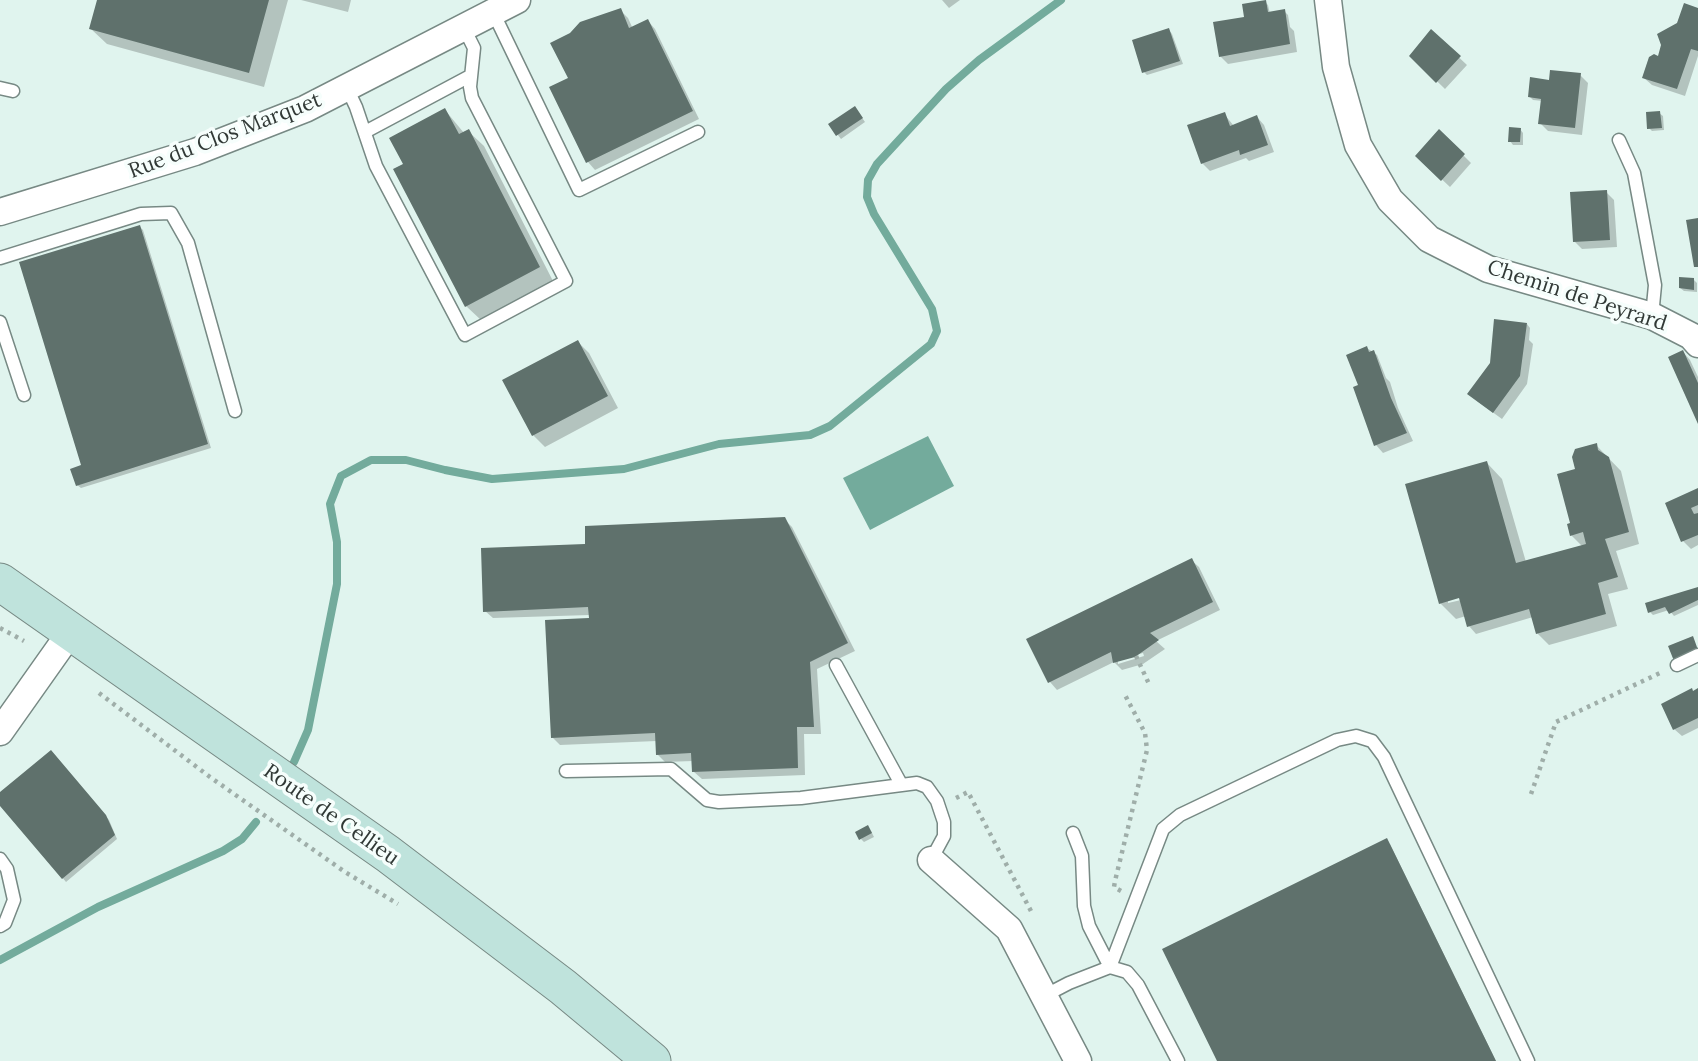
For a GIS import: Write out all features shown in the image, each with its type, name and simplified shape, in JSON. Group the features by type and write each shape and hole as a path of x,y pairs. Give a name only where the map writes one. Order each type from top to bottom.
{"main road":[{"name":"Route de Cellieu","path":"0,582 69,633 388,854 562,987 652,1061"}],"street":[{"name":"Rue du Clos Marquet","path":"0,212 195,152 305,109 517,0"},
{"name":"Chemin de Peyrard","path":"1328,0 1336,66 1358,145 1390,200 1429,239 1488,269 1652,316 1691,336 1698,344"},
{"path":"0,732 69,633"},
{"path":"931,860 1009,929 1078,1061"}],"lane":[{"path":"493,12 579,190 698,132"},
{"path":"347,88 376,166 465,335 566,281 472,98 470,76 474,48 464,28"},
{"path":"365,132 470,76"},
{"path":"1619,140 1634,173 1655,285 1652,316"},
{"path":"0,258 141,214 171,213 188,243 235,411"},
{"path":"0,322 24,395"},
{"path":"1677,665 1698,655"},
{"path":"836,665 901,784"},
{"path":"1110,967 1163,829 1180,815 1337,740 1356,736 1372,741 1384,757 1528,1061"},
{"path":"566,771 671,769 707,800 719,802 801,798 917,783 927,787 937,801 944,822 944,836 931,860"},
{"path":"1073,833 1082,856 1084,906 1089,926 1110,967"},
{"path":"0,859 7,869 14,900 5,923 0,926"},
{"path":"1044,996 1110,967 1127,972 1138,985 1178,1061"}],"path":[{"path":"1136,656 1149,684"},
{"path":"1531,794 1556,722 1677,665"},
{"path":"91,685 108,702 255,809 345,872 405,908"},
{"path":"1125,695 1145,733 1147,750 1114,887 1137,896"}],"shaded area":[{"path":"928,436 954,486 870,530 843,478"}],"building":[{"path":"97,0 269,0 249,73 89,29"},
{"path":"1266,0 1268,12 1285,9 1290,44 1219,57 1213,22 1244,17 1242,4"},
{"path":"1684,3 1698,8 1698,51 1691,49 1677,89 1642,78 1649,57 1654,54 1658,56 1661,45 1657,34 1677,23"},
{"path":"621,8 629,28 648,19 693,111 586,163 549,87 568,78 550,43 570,33 580,22"},
{"path":"1169,28 1180,61 1142,73 1132,40"},
{"path":"1431,29 1461,56 1436,83 1409,56"},
{"path":"1550,70 1581,73 1575,128 1538,124 1541,99 1528,97 1530,77 1549,80"},
{"path":"855,106 863,118 836,136 828,124"},
{"path":"445,108 459,134 469,129 540,267 465,307 393,169 403,164 389,138"},
{"path":"1660,111 1662,128 1647,129 1646,112"},
{"path":"1225,112 1230,126 1257,115 1268,145 1240,155 1239,150 1201,164 1187,125"},
{"path":"1509,127 1521,128 1520,142 1508,142"},
{"path":"1439,129 1465,154 1441,181 1415,156"},
{"path":"1607,190 1610,240 1573,242 1570,192"},
{"path":"1698,218 1698,267 1694,267 1686,220"},
{"path":"140,225 208,444 76,486 70,469 81,465 19,262"},
{"path":"1679,277 1694,278 1694,290 1679,288"},
{"path":"1494,319 1527,323 1520,376 1493,413 1467,394 1490,363"},
{"path":"578,340 608,396 532,436 502,380"},
{"path":"1367,346 1369,352 1374,350 1407,433 1374,446 1353,387 1358,385 1346,355"},
{"path":"1683,350 1698,383 1698,424 1668,357"},
{"path":"1597,443 1598,450 1609,457 1629,532 1605,539 1618,577 1598,583 1606,614 1536,634 1529,609 1467,627 1459,598 1439,604 1405,484 1487,461 1516,563 1586,544 1583,532 1570,536 1567,524 1570,523 1557,474 1575,469 1572,457 1575,449"},
{"path":"1698,488 1698,505 1691,508 1694,514 1698,513 1698,535 1681,542 1665,503"},
{"path":"785,517 848,643 810,662 814,727 797,727 798,768 692,772 691,753 656,755 655,733 551,738 545,620 589,618 588,607 483,612 481,548 585,544 585,526"},
{"path":"1192,558 1213,602 1150,633 1159,640 1135,657 1113,663 1111,652 1048,683 1026,639"},
{"path":"1698,587 1698,600 1669,614 1665,607 1648,613 1645,603"},
{"path":"1693,636 1698,650 1674,661 1668,646"},
{"path":"1692,688 1693,691 1698,688 1698,718 1673,730 1661,704"},
{"path":"51,750 106,815 115,835 62,879 0,806 0,792"},
{"path":"868,825 872,833 859,840 855,832"},
{"path":"1387,838 1496,1061 1217,1061 1162,949"}],"waterway":[{"path":"294,762 308,730 337,584 337,542 330,504 341,476 371,460 406,460 492,479 624,469 719,444 810,435 830,426 931,344 937,331 932,309 874,214 867,197 868,180 877,164 946,89 979,60 1061,0"},
{"path":"0,960 98,907 223,851 242,839 256,822"}]}
